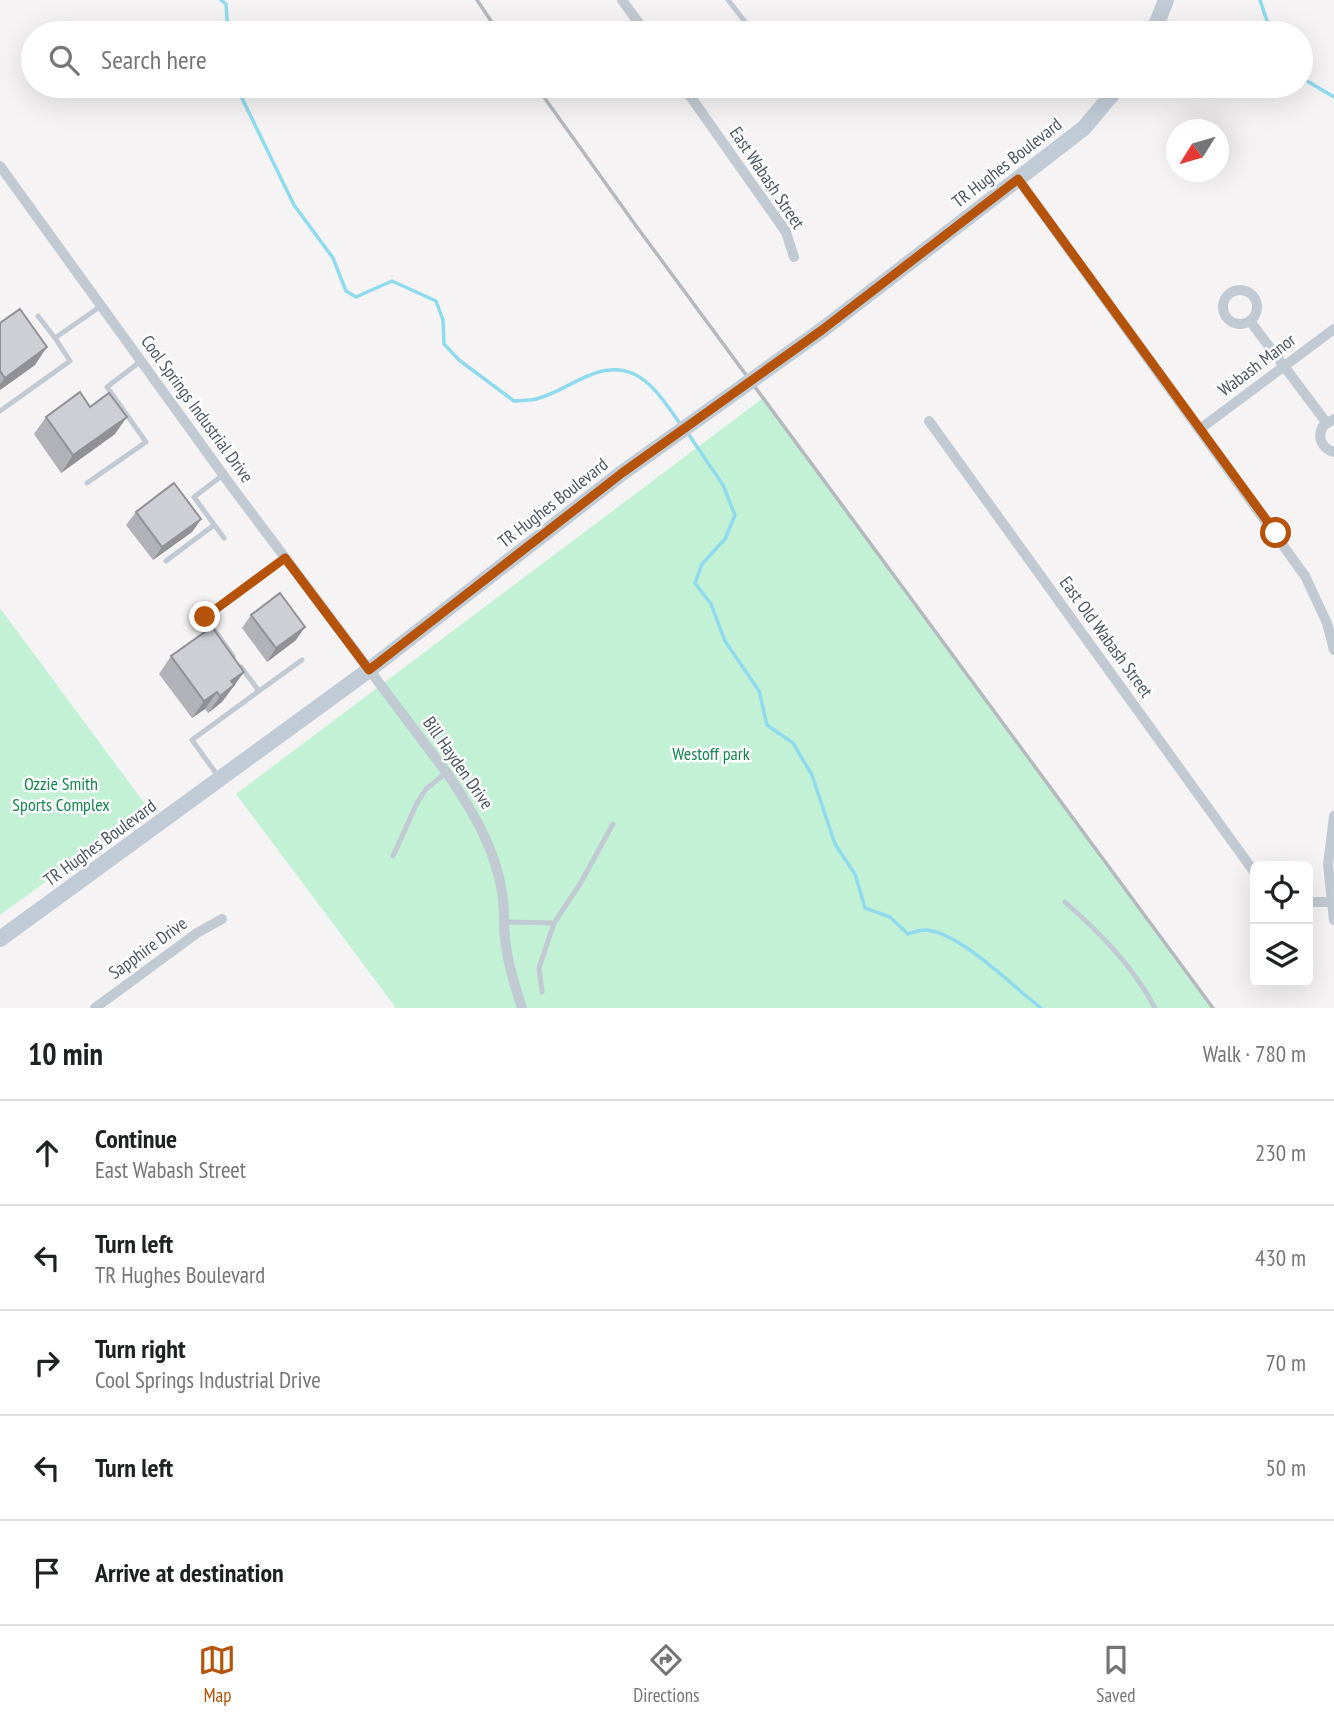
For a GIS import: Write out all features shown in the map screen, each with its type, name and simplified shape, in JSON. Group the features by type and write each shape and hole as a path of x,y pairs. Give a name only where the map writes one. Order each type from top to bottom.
{"main road":[{"path":"1158,21 1166,0"},
{"name":"TR Hughes Boulevard","path":"0,939 369,670 622,473 822,330 1084,128 1109,98"}],"street":[{"path":"622,0 637,21"},
{"name":"East Wabash Street","path":"691,98 786,232 794,257"},
{"name":"Cool Springs Industrial Drive","path":"0,166 223,475 369,670"},
{"path":"1018,179 1305,576 1331,622 1334,650"},
{"path":"1250,321 1330,420 1320,431 1321,442 1334,452"},
{"name":"Wabash Manor","path":"1200,429 1334,329"},
{"name":"East Old Wabash Street","path":"929,421 1250,866"},
{"name":"Bill Hayden Drive","path":"369,670 447,772 476,816 491,850 502,890 505,944 512,979 523,1008"},
{"path":"1334,816 1328,865 1334,920"},
{"path":"1313,902 1331,902"},
{"name":"Sapphire Drive","path":"95,1008 197,933 222,919"}],"lane":[{"path":"728,0 744,21"},
{"path":"55,338 101,306"},
{"path":"0,411 70,361 38,316"},
{"path":"87,483 146,442 107,387 141,360"},
{"path":"223,475 194,497 223,538"},
{"path":"166,561 214,525"},
{"path":"259,691 205,617 285,558"},
{"path":"220,779 192,740 303,660"},
{"path":"393,856 426,789 447,772"},
{"path":"542,992 539,968 554,923 580,884 613,824"},
{"path":"1065,902 1100,933 1134,974 1155,1008"},
{"path":"505,922 554,923"}],"green space":[{"name":"Westoff park","path":"763,398 1214,1008 396,1008 236,794"},
{"name":"Ozzie Smith Sports Complex","path":"0,608 148,808 0,915"}],"building":[{"path":"20,309 47,347 5,378 0,371 0,323"},
{"path":"80,392 90,407 109,393 127,417 73,455 46,417"},
{"path":"174,483 201,519 162,547 136,512"},
{"path":"280,593 305,627 276,648 251,615"},
{"path":"212,627 244,672 231,681 234,685 220,696 217,692 204,701 171,656"}],"waterway":[{"path":"221,0 226,4 227,21"},
{"path":"1260,0 1267,21"},
{"path":"1313,85 1334,97"},
{"path":"242,98 294,205 333,258 346,291 356,297 392,281 436,301 443,320 444,344 459,360 514,401 533,400 596,373 621,370 634,374 648,384 682,426"},
{"path":"687,432 723,485 735,515 725,539 702,564 695,583 711,604 725,641 759,691 767,725 793,743 812,775 835,844 855,874 865,908 890,917 908,934 924,930 938,932 953,939 985,961 1041,1008"}],"railway":[{"path":"477,0 491,21"},
{"path":"545,98 1213,1008"}],"route":[{"path":"205,617 285,558 369,670 622,473 822,330 1018,179 1276,533"}]}
